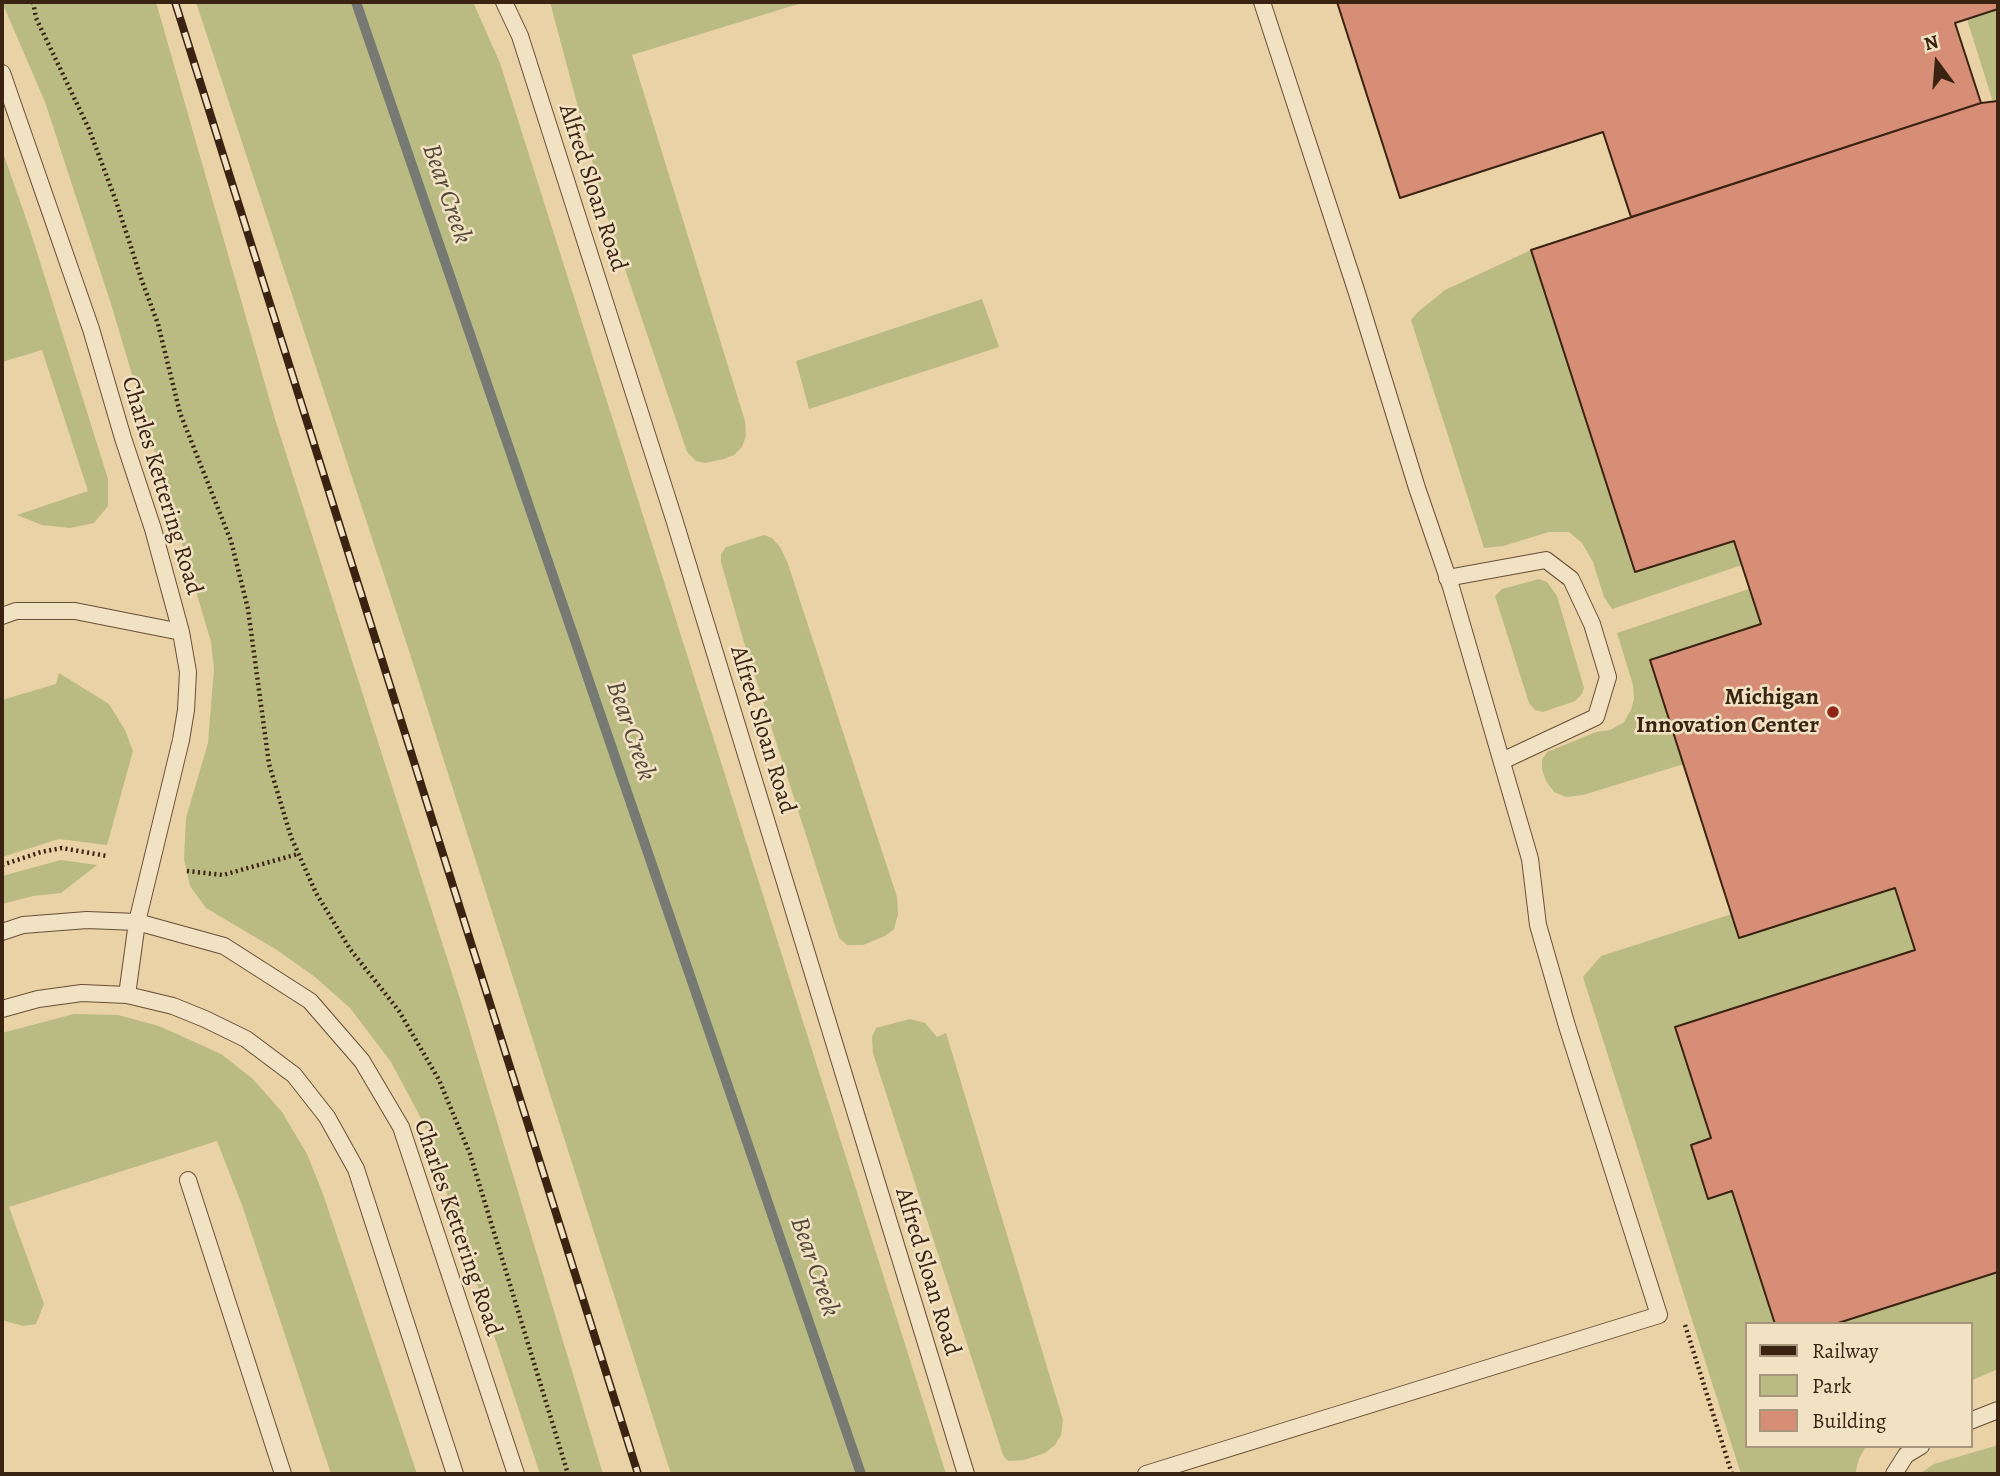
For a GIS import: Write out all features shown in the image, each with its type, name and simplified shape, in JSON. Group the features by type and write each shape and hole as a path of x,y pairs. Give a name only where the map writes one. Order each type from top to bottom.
{"lane":[{"name":"Alfred Sloan Road","path":"504,2 520,36 670,506 966,1474"},
{"path":"1146,1474 1659,1315 1538,925 1530,859 1447,578 1262,2"},
{"name":"Charles Kettering Road","path":"2,73 9,117 91,329 153,529 181,632 188,672 186,710 174,772 137,922 127,995"},
{"path":"1447,578 1546,560 1571,579 1592,624 1608,677 1596,717 1502,761"},
{"path":"2,616 16,611 75,611 181,632"},
{"path":"2,932 23,925 88,920 137,922"},
{"name":"Charles Kettering Road","path":"137,922 224,946 310,1001 362,1061 401,1127 516,1474"},
{"path":"2,1009 38,999 82,993 127,995 173,1006 246,1039 294,1075 327,1117 356,1170 455,1474"},
{"path":"188,1180 284,1474"},
{"path":"1972,1420 1998,1410"},
{"path":"1894,1474 1906,1455 1918,1448"}],"path":[{"path":"33,2 36,18 89,128 112,189 158,324 180,413 231,541 248,609 269,764 298,854 316,893 350,948 399,1011 439,1080 470,1154 568,1474"},
{"path":"2,865 62,848 107,856"},
{"path":"187,871 223,875 298,854"}],"green space":[{"path":"2,2 156,2 275,419 461,1002 603,1474 540,1474 424,1124 391,1062 350,1008 315,977 277,950 206,908 190,886 184,859 186,818 208,743 214,669 211,642 112,307 45,102"},
{"path":"196,2 473,2 500,63 946,1474 671,1474 410,654"},
{"path":"550,2 805,2 632,55 745,421 746,436 742,447 734,455 724,459 705,463 696,461 687,452 607,216"},
{"path":"1998,2 1998,101 1993,102 1965,13"},
{"path":"2,150 30,230 108,479 108,506 94,523 70,528 42,525 17,515 88,491 42,350 2,362"},
{"path":"1531,250 1634,572 1734,541 1742,565 1612,609 1604,597 1593,562 1582,543 1569,532 1549,532 1503,546 1484,548 1411,320 1445,290"},
{"path":"982,299 999,347 809,409 796,361"},
{"path":"764,535 772,538 780,547 787,561 897,897 898,914 894,929 863,945 847,945 839,938 721,562 721,554 726,547"},
{"path":"1539,579 1547,582 1557,596 1584,688 1575,701 1543,712 1535,710 1529,703 1495,596 1502,589"},
{"path":"1749,589 1761,624 1651,660 1684,764 1583,795 1566,797 1554,792 1542,769 1542,760 1547,752 1596,732 1610,730 1624,722 1631,710 1634,699 1633,685 1617,633"},
{"path":"59,673 109,704 125,730 133,751 107,845 59,839 2,857 2,700 56,684"},
{"path":"61,860 97,865 61,893 33,896 2,904 2,876"},
{"path":"1895,888 1915,950 1676,1027 1711,1138 1691,1145 1708,1198 1732,1191 1774,1322 1744,1322 1744,1448 1865,1448 1855,1474 1741,1474 1583,977 1601,956 1732,914"},
{"path":"74,1014 118,1015 159,1026 221,1054 253,1079 282,1112 307,1154 323,1194 417,1474 331,1474 242,1205 217,1141 9,1207 44,1304 36,1324 23,1326 2,1320 2,1033"},
{"path":"910,1019 925,1023 937,1037 946,1033 1063,1420 1061,1435 1055,1445 1045,1453 1024,1460 1008,1461 1003,1455 873,1053 872,1037 876,1028"},
{"path":"1998,1272 1998,1369 1972,1380 1972,1322 1841,1322"},
{"path":"1998,1445 1998,1474 1919,1474 1934,1464"}],"building":[{"path":"1337,2 1998,2 1998,9 1955,23 1981,103 1631,217 1603,132 1400,198"},
{"name":"Michigan Innovation Center","path":"1998,101 1998,1272 1841,1322 1774,1322 1732,1191 1708,1199 1691,1145 1711,1138 1675,1027 1915,950 1895,888 1739,938 1650,660 1761,624 1734,541 1635,572 1531,250 1981,103"}],"waterway":[{"name":"Bear Creek","path":"356,2 861,1474"}],"railway":[{"path":"175,2 638,1474"}],"place":[{"name":"Michigan Innovation Center","path":"1833,712"}]}
